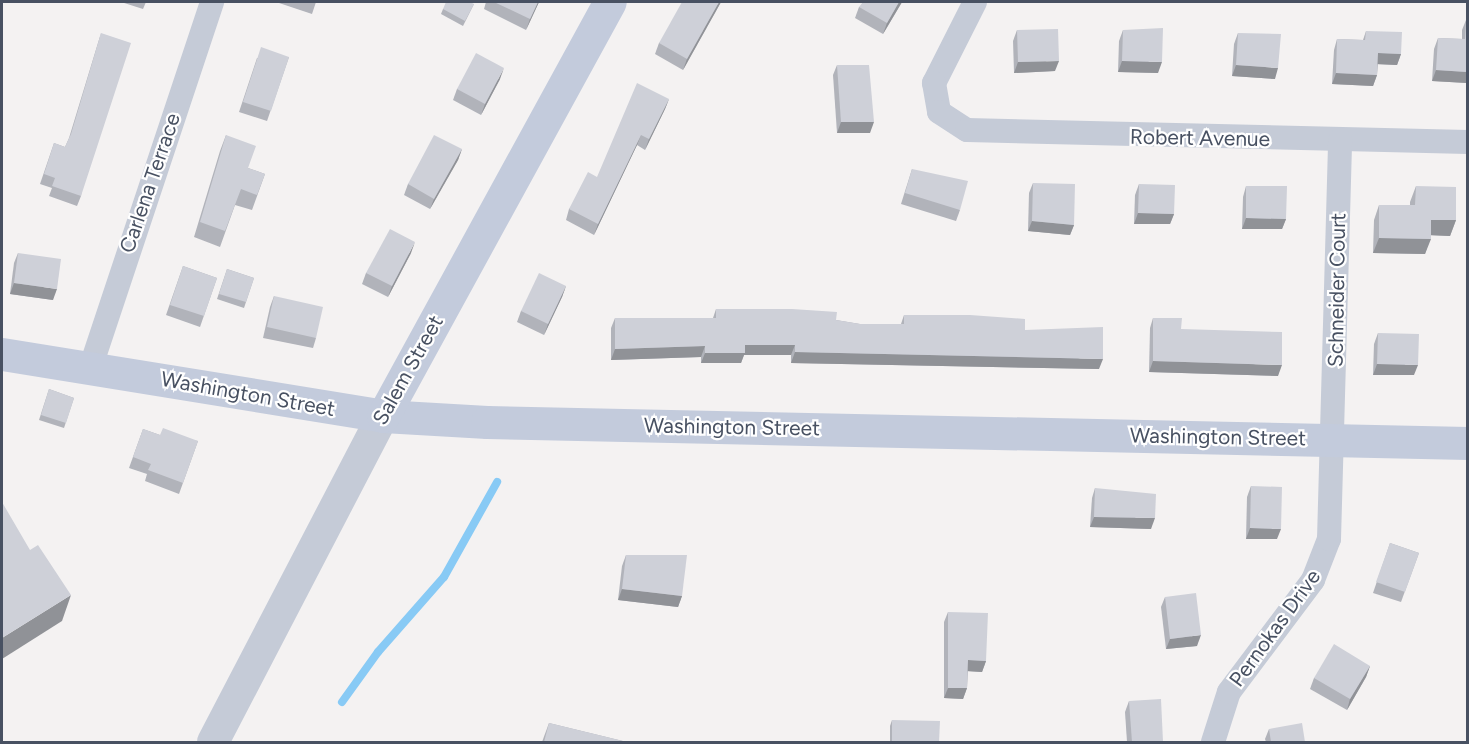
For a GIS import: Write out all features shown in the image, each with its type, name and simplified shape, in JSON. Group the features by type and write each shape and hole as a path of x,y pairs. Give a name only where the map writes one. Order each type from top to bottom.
{"main road":[{"name":"Salem Street","path":"383,416 610,2"},
{"name":"Washington Street","path":"2,354 91,366 383,416 487,423 1467,443"}],"street":[{"name":"Carlena Terrace","path":"91,366 212,2"},
{"name":"Robert Avenue","path":"975,2 938,66 934,90 939,112 961,128 985,133 1467,142"},
{"name":"Schneider Court","path":"1334,440 1340,140"},
{"name":"Salem Street","path":"213,742 383,416"},
{"name":"Pernokas Drive","path":"1213,742 1229,692 1308,587 1325,556 1334,440"}],"building":[{"path":"446,2 474,4 465,21 443,9"},
{"path":"494,2 538,2 530,19"},
{"path":"682,2 719,2 687,59 659,43"},
{"path":"863,2 899,2 887,23 859,7"},
{"path":"1466,20 1467,72 1436,70 1438,38 1465,39"},
{"path":"1163,28 1162,62 1122,61 1123,30"},
{"path":"1058,29 1059,61 1018,62 1017,30"},
{"path":"1366,31 1402,32 1401,54 1378,53 1377,75 1336,73 1337,39 1365,40"},
{"path":"101,33 131,43 81,196 52,186 55,178 44,174 54,143 65,147 71,134"},
{"path":"1238,33 1281,34 1278,68 1236,65"},
{"path":"261,47 289,57 271,111 243,102"},
{"path":"476,53 504,68 485,104 457,89"},
{"path":"837,65 869,65 874,122 841,122"},
{"path":"637,83 669,99 649,139 641,135 598,224 569,209 588,172 597,177"},
{"path":"226,135 256,146 248,168 265,174 257,195 241,189 225,231 200,222"},
{"path":"434,135 462,149 434,199 408,184"},
{"path":"912,169 968,181 960,210 905,193"},
{"path":"1033,183 1075,184 1074,225 1032,221"},
{"path":"1139,184 1175,185 1174,214 1138,213"},
{"path":"1246,186 1287,186 1286,219 1246,218"},
{"path":"1416,186 1456,187 1456,220 1431,220 1431,239 1379,238 1379,205 1415,205"},
{"path":"390,229 415,242 392,286 366,273"},
{"path":"18,253 61,259 57,289 14,283"},
{"path":"183,266 217,278 204,316 170,305"},
{"path":"227,269 254,278 246,302 219,294"},
{"path":"539,273 566,286 548,324 521,311"},
{"path":"274,296 323,307 316,338 267,327"},
{"path":"716,309 792,309 837,312 836,320 860,324 904,324 904,315 970,315 1025,319 1025,330 1103,327 1103,359 795,352 795,345 745,345 745,353 705,353 705,346 615,349 615,318 716,318"},
{"path":"1153,318 1182,318 1181,329 1282,332 1282,365 1153,361"},
{"path":"1378,333 1419,334 1418,365 1377,364"},
{"path":"49,389 74,398 66,423 41,415"},
{"path":"163,428 198,441 183,483 148,470 151,464 133,457 143,429 160,435"},
{"path":"1251,486 1282,487 1281,529 1250,528"},
{"path":"1095,488 1156,494 1155,518 1094,517"},
{"path":"2,502 30,550 38,545 71,595 2,638"},
{"path":"1390,543 1419,553 1405,592 1376,582"},
{"path":"626,555 687,555 682,596 622,589"},
{"path":"1196,593 1201,635 1170,639 1165,597"},
{"path":"948,612 988,613 986,661 968,660 967,688 948,688"},
{"path":"1334,644 1370,666 1350,699 1314,678"},
{"path":"1161,699 1163,742 1132,742 1129,701"},
{"path":"892,720 940,721 939,742 892,742"},
{"path":"549,723 627,742 544,742"},
{"path":"1302,723 1305,742 1271,742 1269,729"}],"waterway":[{"path":"342,702 378,652 444,577 497,482"}]}
